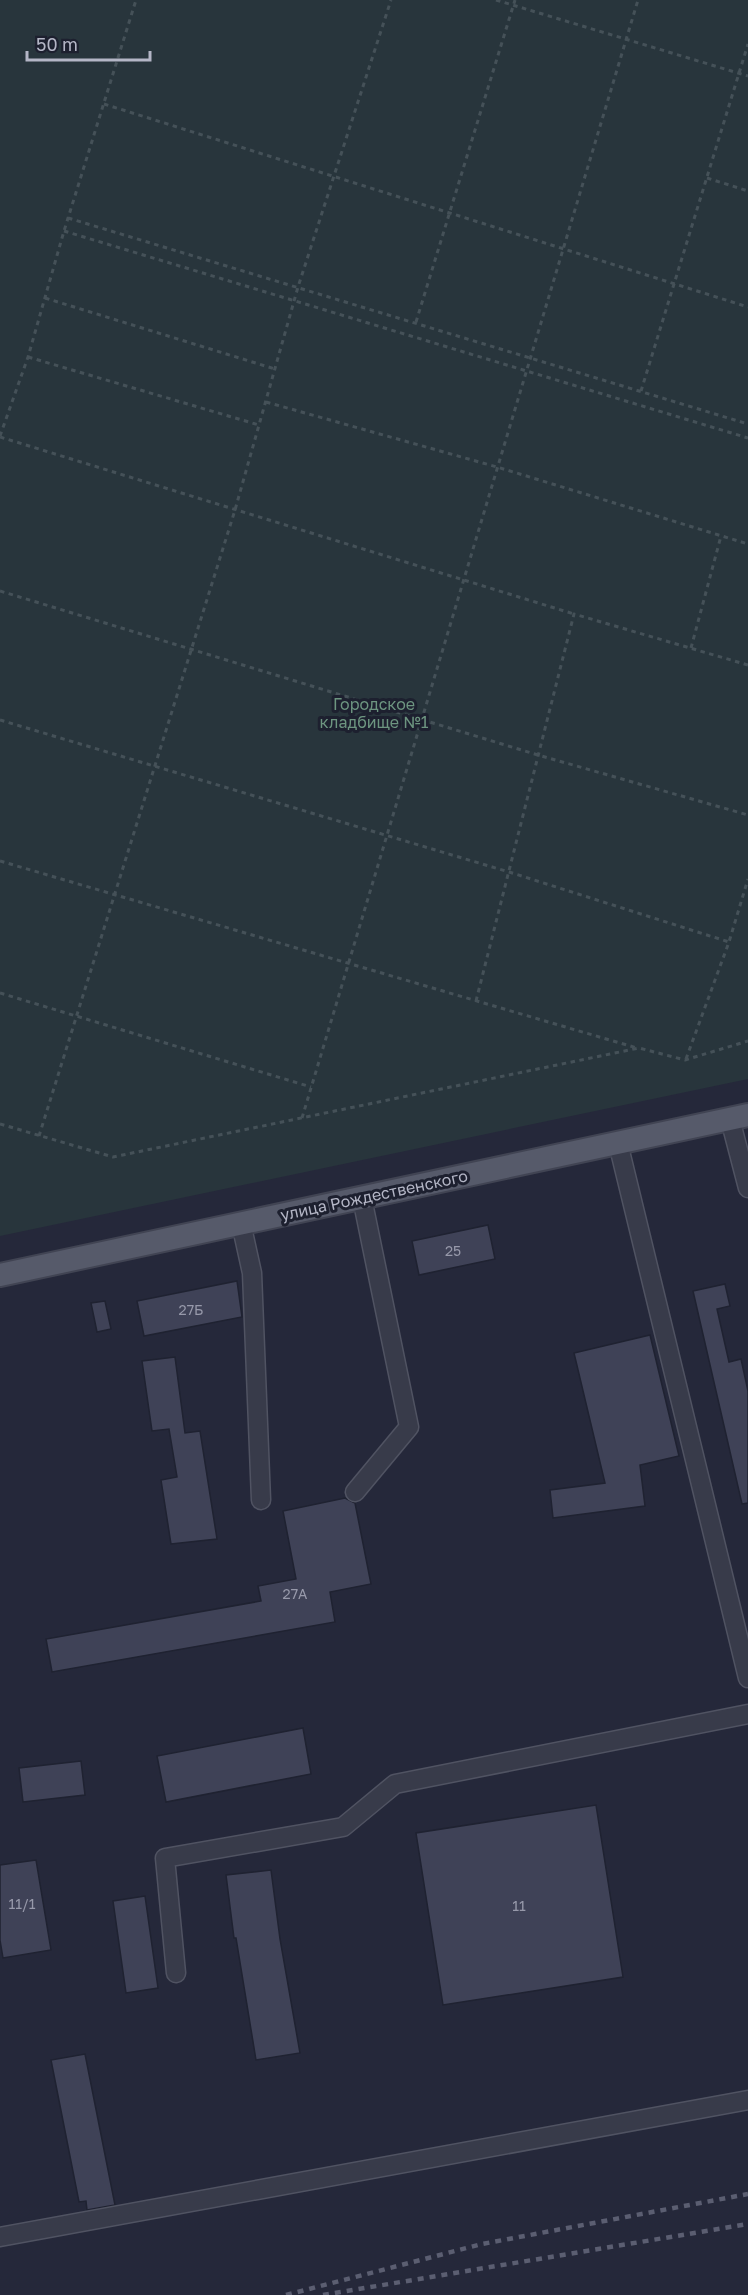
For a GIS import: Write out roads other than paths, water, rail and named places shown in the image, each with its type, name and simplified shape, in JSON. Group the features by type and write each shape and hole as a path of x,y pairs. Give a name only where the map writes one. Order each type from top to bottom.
{"main road":[{"name":"улица Рождественского","path":"0,1275 739,1117"}],"street":[{"path":"739,1117 748,1188"},
{"path":"618,1143 748,1678"},
{"path":"355,1492 409,1427 362,1198"},
{"path":"241,1223 252,1273 261,1500"},
{"path":"176,1973 165,1858 343,1827 395,1784 748,1714"},
{"path":"0,2237 748,2100"}],"railway":[{"path":"286,2295 482,2244 748,2194"},
{"path":"323,2295 748,2224"}],"park label":[{"name":"Городское кладбище №1","path":"374,713"}]}
